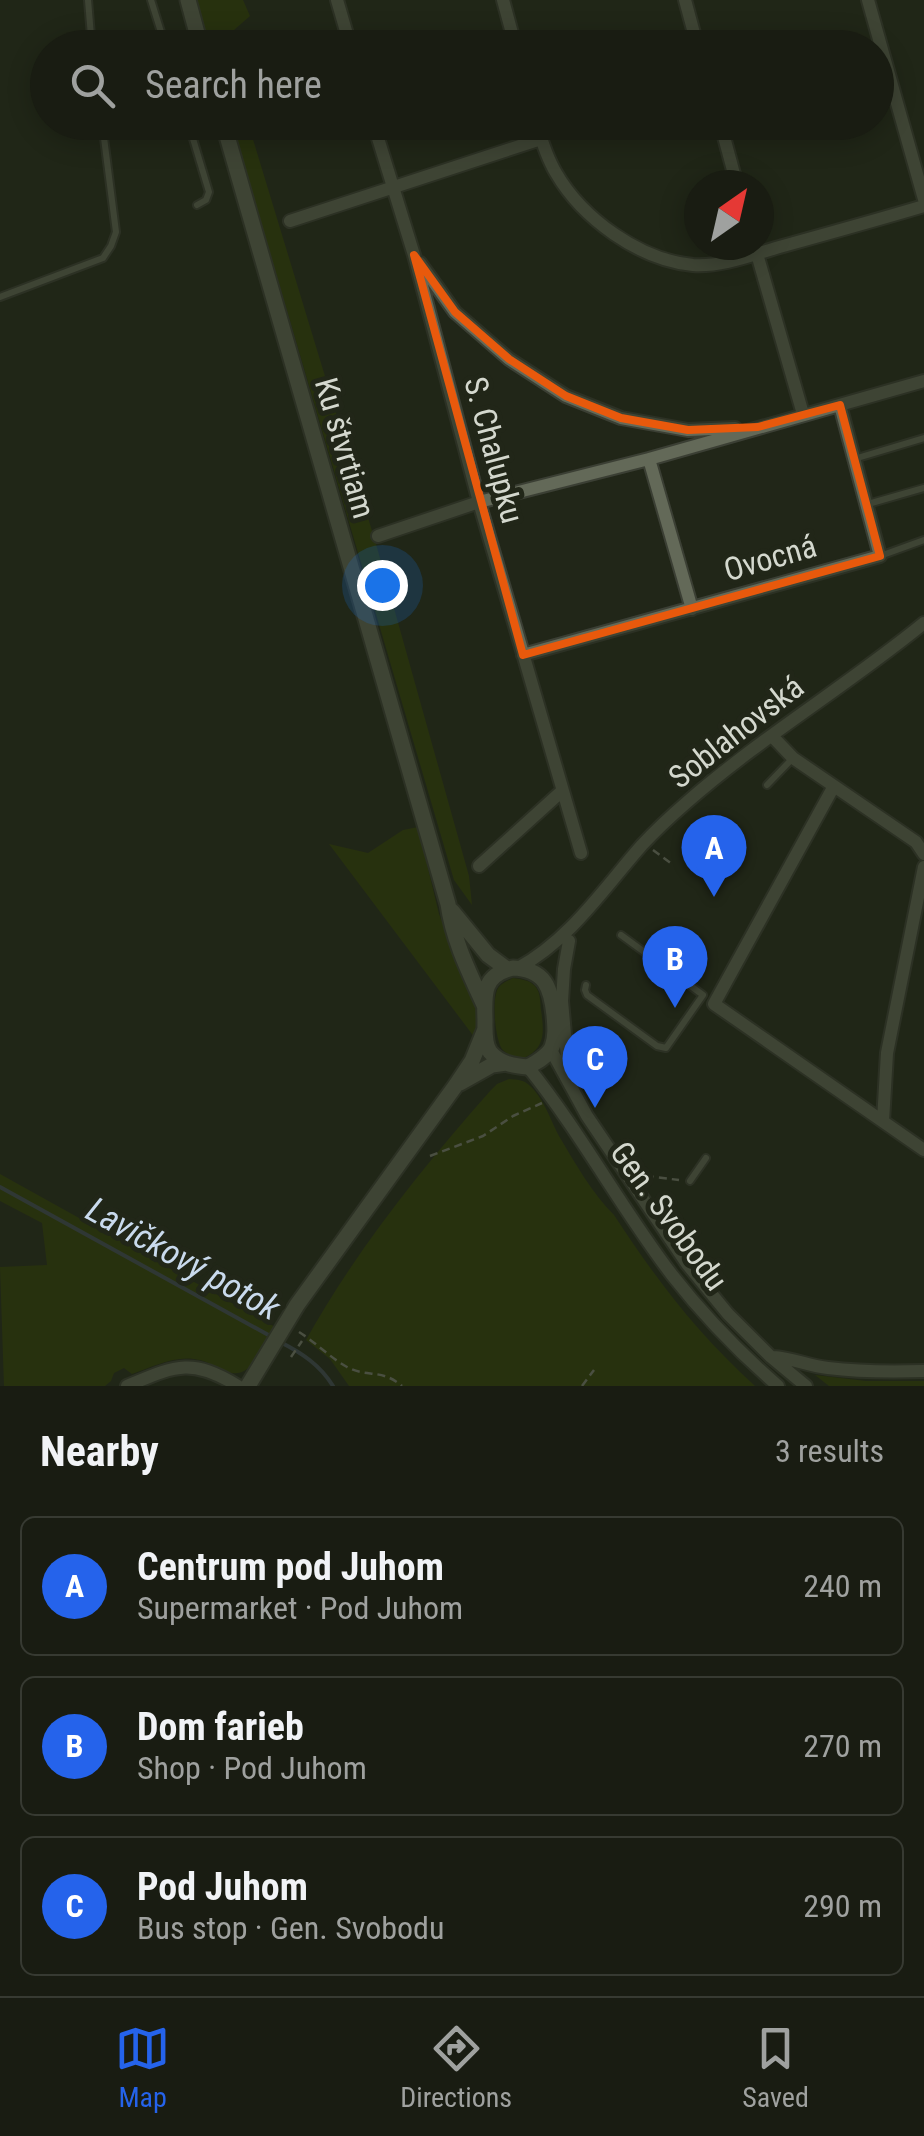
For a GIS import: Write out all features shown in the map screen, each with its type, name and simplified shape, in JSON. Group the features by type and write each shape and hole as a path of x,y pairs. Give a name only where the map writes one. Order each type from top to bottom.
{"street":[{"path":"337,0 346,30"},
{"path":"502,0 511,30"},
{"path":"685,0 693,30"},
{"path":"868,0 876,30"},
{"path":"187,2 196,30"},
{"path":"894,92 924,198"},
{"name":"Ku štvrtiam","path":"228,140 459,950 484,1005 490,1051 506,1064"},
{"name":"S. Chalupku","path":"378,140 581,852"},
{"path":"290,221 538,140"},
{"path":"541,140 555,172 576,201 630,243 663,258 694,265 733,260"},
{"path":"725,140 733,170"},
{"path":"774,244 924,206"},
{"path":"414,255 455,312 509,359 566,396 620,418 688,430 758,427"},
{"path":"758,260 803,414"},
{"path":"378,536 479,502 649,460 924,381"},
{"path":"840,404 880,556"},
{"path":"649,460 692,609"},
{"name":"Ovocná","path":"523,655 880,556"},
{"name":"Soblahovská","path":"513,969 540,956 596,900 644,842 686,803 924,623"},
{"path":"772,736 793,758 916,842 924,854"},
{"path":"834,786 714,1004 924,1150"},
{"path":"480,866 562,791"},
{"path":"883,1121 887,1053 924,867"},
{"name":"Soblahovská","path":"556,997 555,972 569,941 596,900"},
{"name":"Ku štvrtiam","path":"448,904 488,955 513,969 537,974 556,997"},
{"path":"484,1005 490,980 513,969"},
{"path":"456,1085 492,1065 528,1067 550,1050 556,1028 556,997"},
{"name":"Gen. Svobodu","path":"556,997 569,1087"},
{"path":"248,1386 285,1323 472,1061 485,1029"},
{"name":"Gen. Svobodu","path":"550,1050 569,1087 687,1264 728,1314 806,1386"},
{"name":"Gen. Svobodu","path":"528,1067 672,1275 717,1328 778,1386"},
{"path":"771,1356 825,1368 924,1371"},
{"path":"126,1386 188,1366 211,1370 238,1386"}],"lane":[{"path":"88,0 90,30"},
{"path":"151,0 160,30"},
{"path":"0,296 102,258 112,246 116,232 104,140"},
{"path":"193,140 209,192 206,200 197,204"},
{"path":"854,459 924,438"},
{"path":"867,504 924,488"},
{"path":"880,556 924,540"},
{"path":"767,785 793,758"},
{"path":"586,986 588,995 657,1046 666,1048 703,995 622,935"},
{"path":"690,1181 706,1158"}],"path":[{"path":"656,853 672,864"},
{"path":"430,1156 484,1136 543,1102"},
{"path":"646,1176 690,1181"},
{"path":"285,1323 347,1367 386,1375 402,1386"},
{"path":"291,1358 302,1342"},
{"path":"582,1386 594,1370"}],"highlighted area":[{"path":"414,255 455,312 509,359 566,396 621,418 688,430 758,427 840,405 880,556 523,655"}],"green space":[{"path":"196,0 243,0 250,16 234,30 205,30"},
{"path":"237,140 253,140 376,544 469,876 472,905 454,880"},
{"path":"418,827 439,914 479,1017 475,1038 329,844 368,853 403,830"},
{"path":"513,978 533,984 540,998 542,1038 524,1058 502,1049 496,1027 497,992"},
{"path":"509,1079 525,1082 536,1093 584,1177 662,1284 714,1346 755,1386 349,1386 330,1359 306,1340 346,1274 416,1179 491,1090"},
{"path":"0,1174 275,1327 258,1357 238,1373 200,1360 183,1359 132,1374 124,1368 114,1373 105,1386 4,1386 0,1267 47,1265 42,1223 0,1201"},
{"path":"815,1375 866,1381 924,1381 924,1386 829,1386"}],"waterway":[{"name":"Lavičkový potok","path":"0,1187 272,1337"},
{"name":"Lavičkový potok","path":"280,1342 310,1360 333,1386"}],"place":[{"name":"Centrum pod Juhom","path":"714,897"},
{"name":"Dom farieb","path":"675,1008"},
{"name":"Pod Juhom","path":"595,1108"}]}
